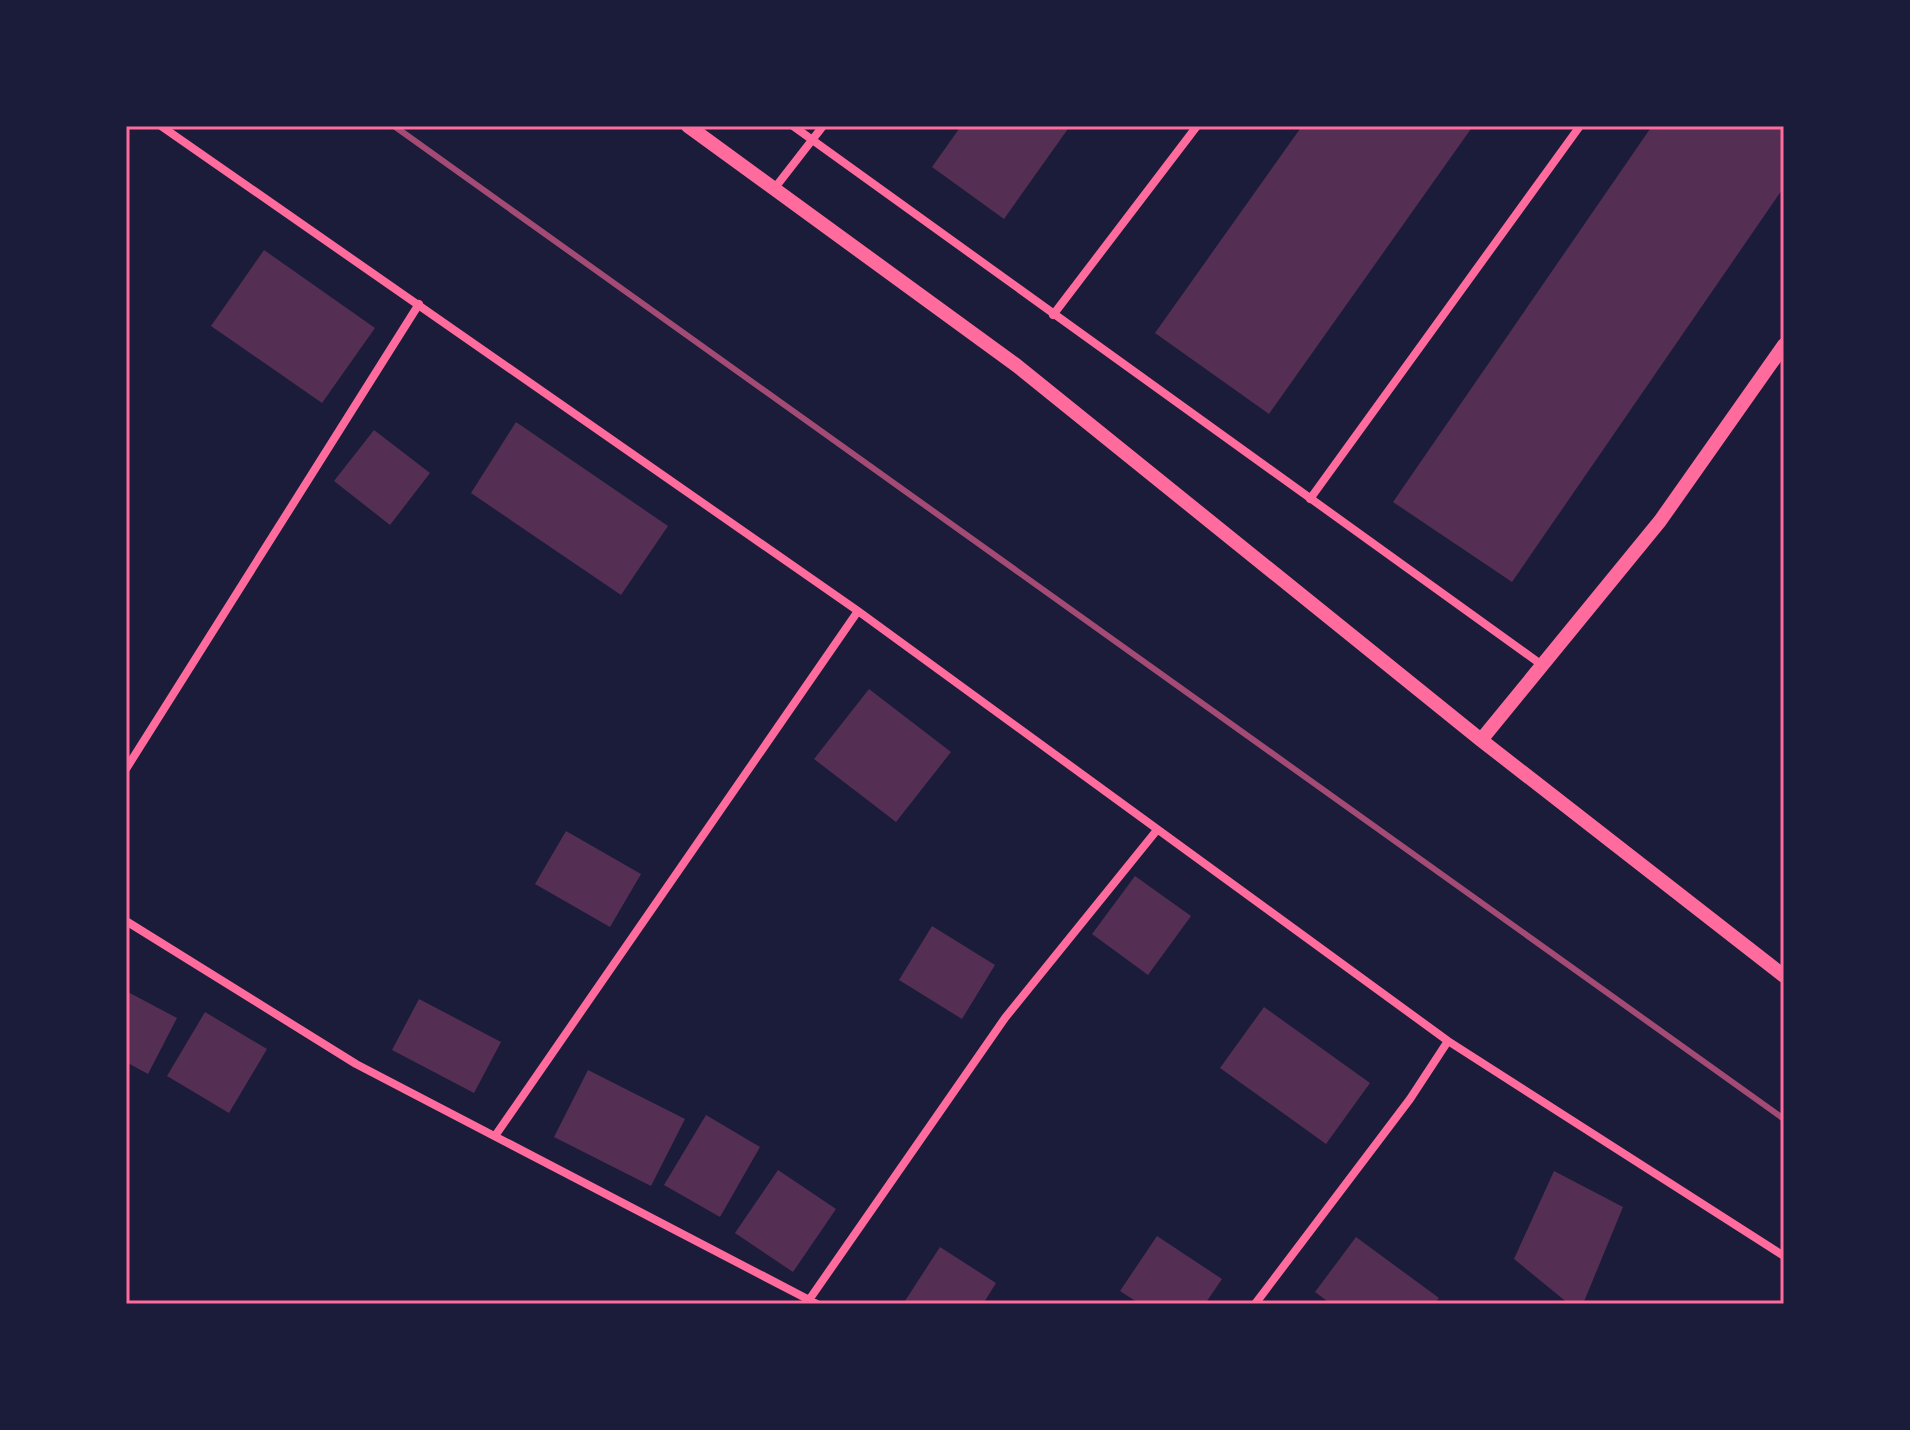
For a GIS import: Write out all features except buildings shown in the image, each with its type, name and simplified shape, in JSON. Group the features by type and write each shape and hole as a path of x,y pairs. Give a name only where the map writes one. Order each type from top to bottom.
{"street":[{"path":"161,126 858,611 1448,1041 1784,1256"},
{"path":"688,126 1016,365 1481,740 1784,976"},
{"path":"793,126 1542,665"},
{"path":"774,189 823,126"},
{"path":"1053,315 1197,126"},
{"path":"1310,499 1580,126"},
{"path":"126,769 419,304"},
{"path":"1481,740 1660,521 1784,345"},
{"path":"495,1136 858,611"},
{"path":"126,921 356,1064 813,1302 1005,1018 1157,830"},
{"path":"1255,1304 1410,1099 1448,1041"}],"railway":[{"path":"394,126 1784,1119"}]}
